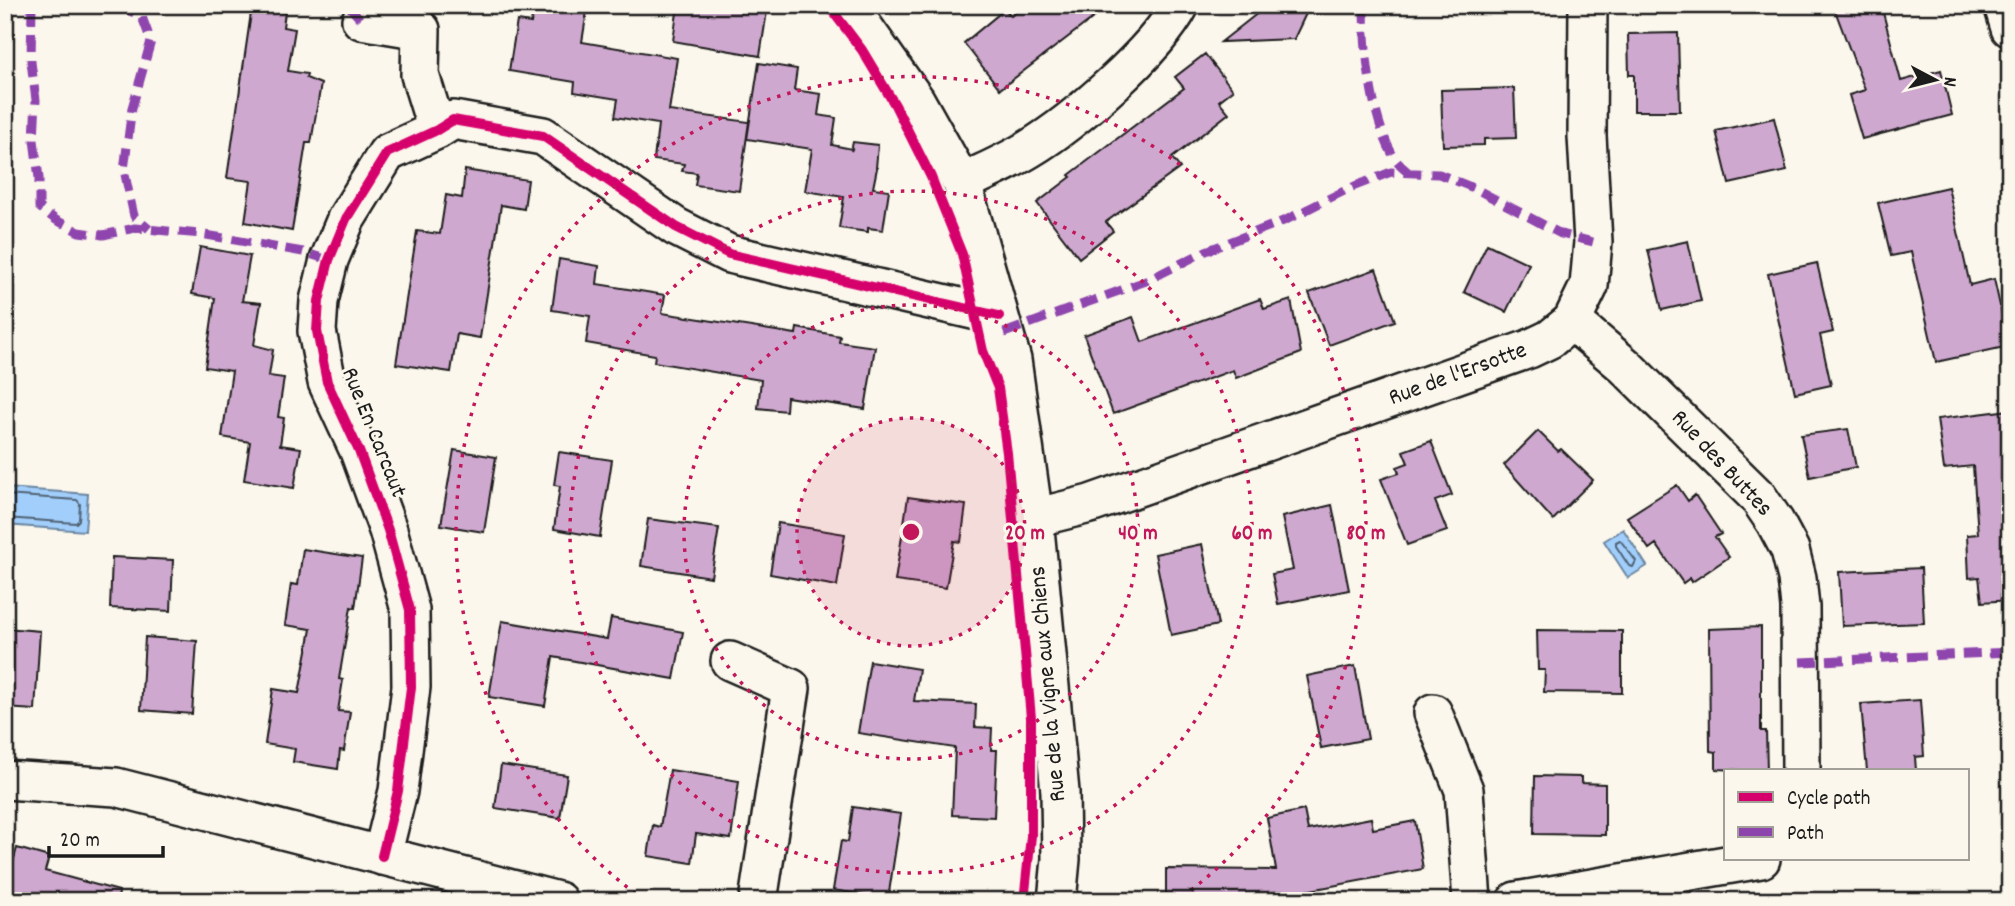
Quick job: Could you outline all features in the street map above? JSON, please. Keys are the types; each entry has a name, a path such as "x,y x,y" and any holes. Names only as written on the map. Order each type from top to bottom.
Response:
{"street":[{"name":"Rue de la Vigne aux Chiens","path":"848,5 916,101 962,183 1012,360 1034,518 1060,792 1061,859 1057,901"},
{"path":"962,183 1030,149 1068,121 1103,92 1163,32 1180,5"},
{"name":"Rue de l'Ersotte","path":"1034,518 1090,504 1448,379 1529,349 1550,339 1572,321 1589,286 1593,242 1587,136 1588,5"},
{"path":"2003,5 2010,28"},
{"path":"361,20 421,30 420,75 437,130"},
{"name":"Rue En Carcaut","path":"382,856 398,791 411,687 410,610 388,530 369,477 327,382 317,331 319,301 329,260 346,219 387,153 453,120 543,136 676,228 729,254 999,316"},
{"name":"Rue des Buttes","path":"1572,321 1625,366 1758,497 1790,550 1800,607 1801,769"},
{"path":"730,661 791,688 758,901"},
{"path":"1433,713 1464,790 1472,901"},
{"path":"5,780 116,787 558,901"},
{"path":"1516,901 1755,860"}],"water":[{"path":"6,488 88,494 85,531 5,525"},
{"path":"1623,529 1647,566 1628,578 1604,541"}],"building":[{"path":"534,5 588,5 582,42 677,58 669,111 749,122 739,191 695,185 697,173 682,171 684,164 654,160 658,124 615,117 618,99 574,92 575,82 509,71 517,21 531,23"},
{"path":"678,5 768,5 760,56 673,41"},
{"path":"1025,5 1110,5 1000,89 964,43 1005,9 1011,16"},
{"path":"1268,5 1310,5 1294,39 1221,42"},
{"path":"1833,5 1881,5 1901,81 1941,70 1952,115 1862,139 1849,95 1865,90"},
{"path":"252,6 285,12 283,27 295,29 288,71 307,74 306,78 321,84 311,143 306,143 292,231 245,222 251,181 227,178"},
{"path":"1678,33 1680,111 1634,111 1634,75 1629,75 1628,34"},
{"path":"1205,54 1233,90 1219,101 1229,113 1172,158 1180,168 1106,222 1113,231 1079,258 1037,203 1071,177 1069,175 1184,88 1175,77"},
{"path":"759,63 797,69 794,90 821,94 818,115 836,118 832,145 851,149 853,142 878,145 873,188 889,190 883,230 868,228 868,232 839,228 844,197 805,191 812,149 747,139"},
{"path":"1514,88 1516,138 1484,139 1484,145 1443,146 1441,90"},
{"path":"1774,118 1787,171 1729,184 1716,131"},
{"path":"465,170 528,180 524,209 501,205 480,338 457,334 451,372 396,364 417,231 440,234 446,195 462,198"},
{"path":"1948,187 1970,285 1994,279 2009,346 1936,362 1911,252 1891,256 1878,203"},
{"path":"1688,241 1701,301 1662,310 1648,250"},
{"path":"1487,244 1529,264 1506,312 1464,292"},
{"path":"200,247 250,256 242,301 261,303 254,345 273,350 269,376 284,378 278,417 284,418 280,445 301,448 294,488 244,480 250,442 222,437 232,371 205,367 215,298 192,294"},
{"path":"559,259 599,266 597,284 665,295 662,313 796,334 797,328 840,336 839,342 875,347 865,409 787,397 786,411 758,408 761,380 654,362 655,355 586,343 590,316 552,310"},
{"path":"1817,263 1833,332 1820,335 1831,385 1795,393 1768,274"},
{"path":"1376,269 1395,321 1329,345 1309,293"},
{"path":"1260,299 1264,309 1291,300 1301,353 1236,378 1233,370 1113,414 1084,335 1133,317 1142,342"},
{"path":"2010,410 2010,600 1982,602 1979,577 1969,578 1967,535 1978,534 1973,466 1944,469 1937,419"},
{"path":"1848,429 1856,467 1810,477 1801,435"},
{"path":"1538,431 1593,480 1553,520 1504,465"},
{"path":"1431,441 1452,495 1435,501 1447,531 1407,545 1381,479 1399,473 1397,467 1408,463 1403,451"},
{"path":"454,450 496,457 484,532 441,525"},
{"path":"559,452 612,460 600,537 554,529 560,486 554,485"},
{"path":"1677,485 1688,501 1695,495 1721,534 1715,537 1729,557 1692,582 1690,578 1683,583 1656,544 1649,549 1627,517"},
{"path":"908,497 966,505 961,542 954,541 946,588 895,581"},
{"path":"1332,505 1349,590 1278,604 1272,574 1293,570 1282,517"},
{"path":"648,519 719,528 711,577 641,566"},
{"path":"778,523 845,534 837,586 770,574"},
{"path":"1202,544 1218,625 1171,635 1155,554"},
{"path":"303,549 362,558 355,608 351,607 339,679 343,680 338,711 350,712 344,751 340,750 338,769 293,762 295,749 265,744 273,689 299,693 311,629 285,625 291,584 298,585"},
{"path":"112,557 173,560 171,611 110,608"},
{"path":"1921,568 1924,623 1842,626 1839,572"},
{"path":"611,618 683,632 674,679 553,657 545,706 489,697 502,621 607,639"},
{"path":"1761,627 1761,731 1766,731 1767,769 1716,769 1716,752 1710,751 1709,629"},
{"path":"5,628 40,631 35,710 5,708"},
{"path":"1537,630 1622,631 1622,693 1544,692 1545,670 1538,670"},
{"path":"145,637 197,641 192,714 141,710"},
{"path":"870,661 919,669 914,701 976,704 975,727 992,728 991,750 997,750 994,817 952,815 955,748 858,733"},
{"path":"1355,666 1368,739 1321,748 1307,676"},
{"path":"1920,700 1924,756 1915,757 1916,769 1867,769 1861,704"},
{"path":"501,765 567,775 560,818 495,808"},
{"path":"670,770 739,781 731,839 696,834 692,863 648,856 653,825 660,827"},
{"path":"1535,776 1581,777 1581,783 1605,784 1605,835 1534,834"},
{"path":"853,807 901,814 888,899 833,890 841,841 848,842"},
{"path":"1304,810 1308,830 1371,818 1373,829 1415,821 1423,869 1305,891 1307,901 1166,901 1166,869 1276,870 1267,818"},
{"path":"17,848 49,857 45,871 119,891 118,901 5,901 5,891"}],"marked path":[{"path":"32,5 31,62 36,100 34,140 39,178 39,207 79,232 103,235 135,228 201,234 303,252 329,260"},
{"path":"118,5 142,17 151,41 132,108 124,170 134,216 149,229"},
{"path":"348,5 361,20"},
{"path":"1364,5 1367,62 1374,104 1395,159 1409,173"},
{"path":"1004,333 1146,281 1206,251 1286,220 1350,188 1391,172 1439,174 1476,189 1561,234 1593,242"},
{"path":"1800,662 2010,652"}],"cycle path":[{"path":"828,5 862,50 895,105 931,177 962,254 983,351 998,388 1007,453 1031,718 1031,836 1024,901"},
{"path":"382,856 398,791 411,687 410,610 388,530 359,451 327,382 317,331 319,301 329,260 346,219 387,153 453,120 543,136 676,227 729,254 999,316"}]}
